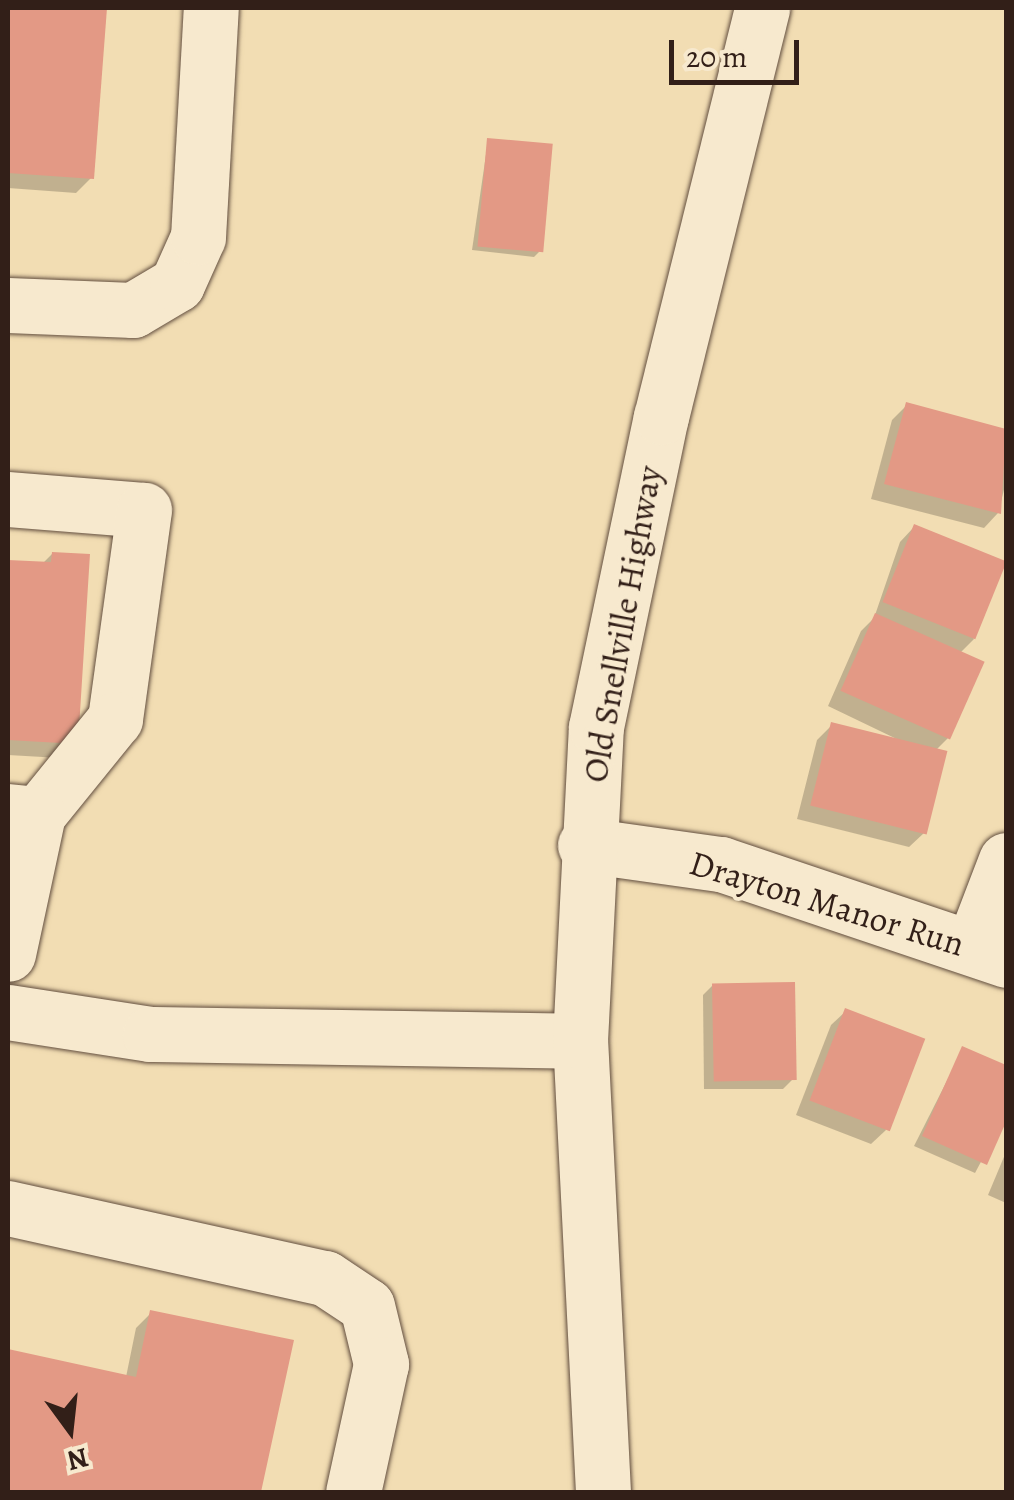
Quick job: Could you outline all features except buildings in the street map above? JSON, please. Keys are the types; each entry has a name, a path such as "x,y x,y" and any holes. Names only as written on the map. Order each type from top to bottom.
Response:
{"street":[{"path":"8,305 134,310 178,284 198,237 211,8"},
{"name":"Old Snellville Highway","path":"603,1492 580,1042 585,846 596,727 661,418 762,8"},
{"path":"8,499 144,510 115,720 23,813 8,954"},
{"name":"Drayton Manor Run","path":"585,846 722,864 990,953"},
{"path":"990,953 1006,860"},
{"path":"8,1012 150,1034 580,1042"},
{"path":"8,1208 325,1278 367,1306 381,1364 354,1492"}]}
